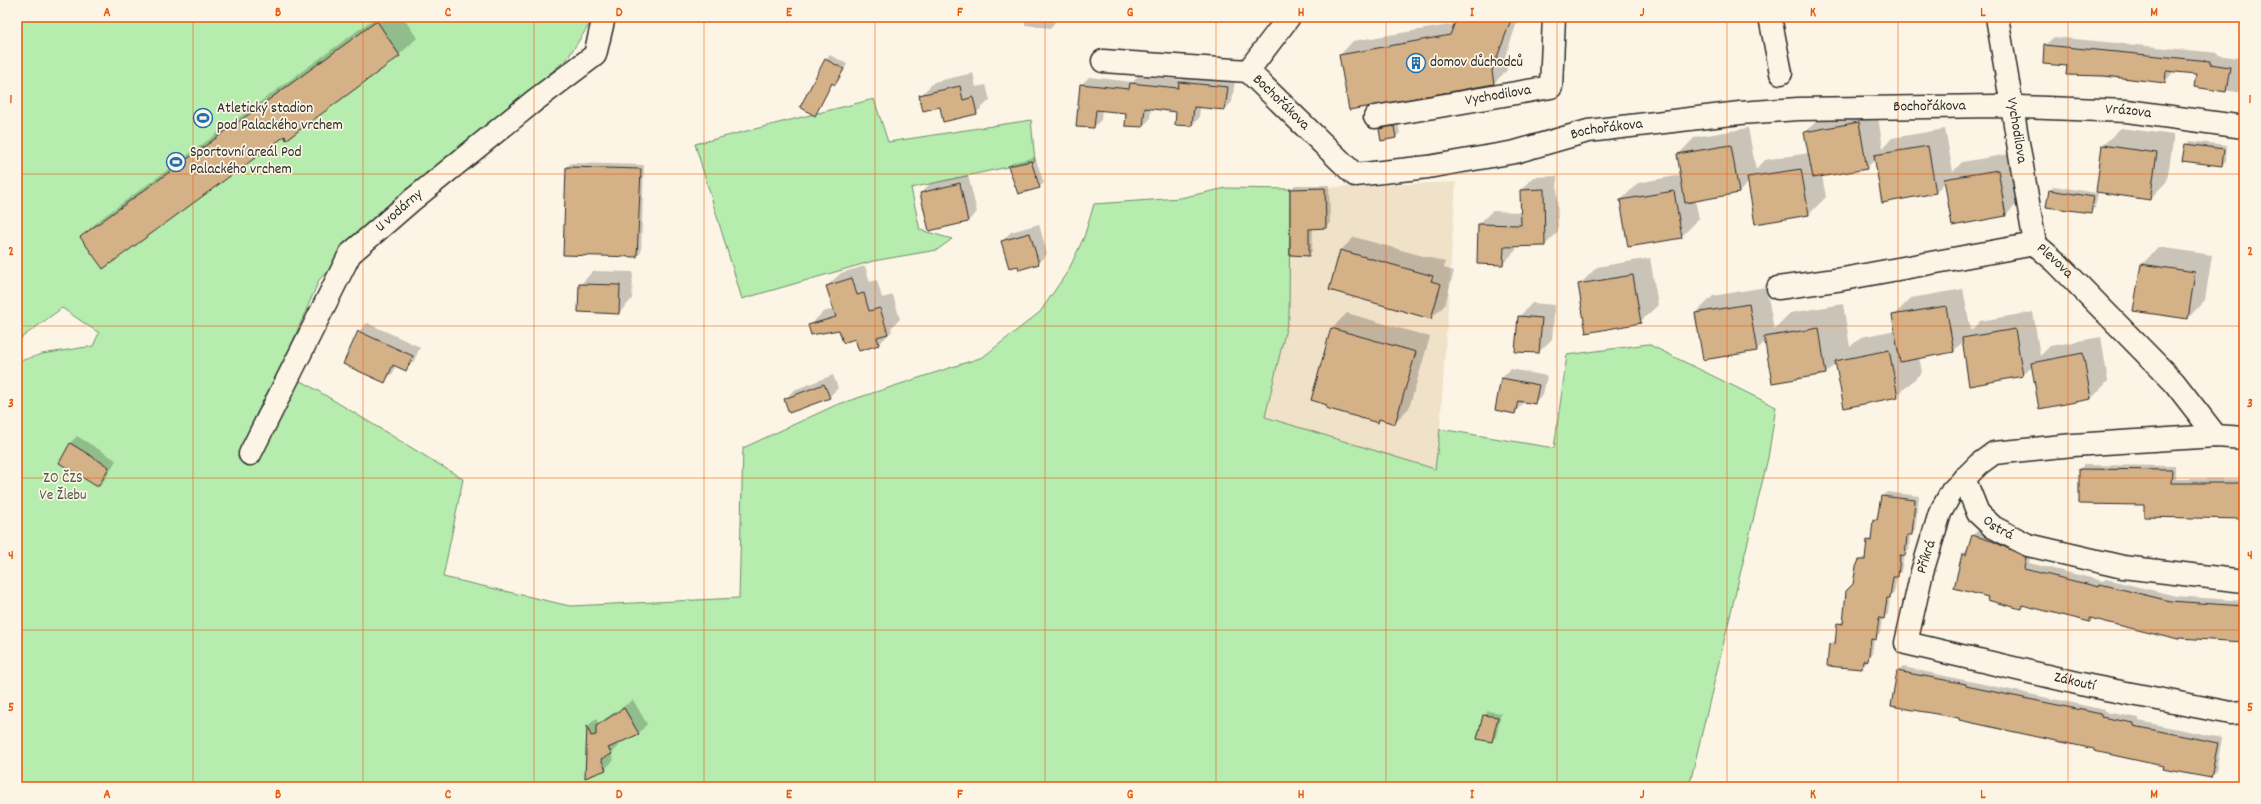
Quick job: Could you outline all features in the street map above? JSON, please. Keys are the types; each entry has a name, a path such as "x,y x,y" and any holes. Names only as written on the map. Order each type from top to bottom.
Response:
{"street":[{"name":"U vodárny","path":"250,454 350,254 417,196 534,101 595,55 604,17"},
{"name":"Bochořákova","path":"1248,71 1289,17"},
{"name":"Vychodilova","path":"1375,117 1551,87 1554,17"},
{"path":"1770,17 1781,73"},
{"name":"Vychodilova","path":"1997,17 2035,244"},
{"name":"Bochořákova","path":"1103,61 1248,71 1355,175 1428,168 1515,152 1588,131 1740,113 1798,109 2011,106"},
{"name":"Vrázova","path":"2011,106 2127,111 2244,127"},
{"name":"Plevova","path":"1778,288 1866,275 2035,244 2056,262 2174,382 2216,436"},
{"path":"1964,478 1994,453 2073,445 2216,436 2244,438"},
{"name":"Ostrá","path":"1964,478 1978,513 1993,527 2028,545 2123,567 2244,581"},
{"name":"Příkrá","path":"1906,643 1922,572 1940,513 1952,490 1964,478"},
{"name":"Zákoutí","path":"1906,643 2090,686 2231,713 2244,712"}],"shaded area":[{"path":"1456,182 1436,470 1265,417 1289,316 1290,189"}],"green space":[{"name":"ZO ČZS Ve Žlebu","path":"17,17 591,17 589,25 567,59 369,226 319,280 279,374 305,383 463,479 443,577 570,606 739,598 743,448 836,405 983,357 1040,312 1068,271 1084,237 1094,204 1180,198 1226,188 1290,189 1289,316 1265,417 1435,469 1440,429 1554,448 1567,355 1648,344 1776,407 1768,458 1689,787 17,787 17,362 42,354 93,346 99,333 62,308 17,341"},
{"path":"874,99 888,142 1031,120 1035,161 911,188 920,230 952,239 937,250 873,261 742,299 695,144"}],"building":[{"name":"domov důchodců","path":"1457,17 1512,17 1492,71 1494,84 1349,110 1339,55 1450,35"},
{"path":"377,21 400,56 286,140 285,136 103,269 80,237"},
{"path":"2044,45 2210,61 2210,64 2230,67 2226,92 2194,87 2196,74 2166,71 2165,83 2105,76 2066,75 2067,66 2043,64"},
{"path":"825,59 844,69 835,85 832,83 815,116 800,107"},
{"path":"1179,82 1228,87 1225,110 1194,107 1192,126 1175,125 1176,112 1145,108 1143,127 1125,126 1126,113 1096,110 1094,128 1076,127 1080,84 1129,89 1130,83 1178,88"},
{"path":"960,86 963,100 973,97 977,114 943,122 940,107 923,111 919,95"},
{"path":"1859,122 1867,169 1813,178 1804,132"},
{"path":"1394,126 1396,138 1381,141 1379,129"},
{"path":"2185,144 2224,149 2222,166 2182,161"},
{"path":"1731,145 1739,193 1685,203 1677,154"},
{"path":"2102,145 2157,153 2150,200 2096,192"},
{"path":"1928,146 1936,193 1882,203 1874,155"},
{"path":"1031,161 1040,188 1018,194 1008,166"},
{"path":"566,167 641,169 637,257 563,255"},
{"path":"1801,169 1809,215 1755,224 1747,177"},
{"path":"1998,170 2006,216 1952,226 1944,179"},
{"path":"960,183 968,222 929,231 920,193"},
{"path":"1325,188 1326,228 1309,229 1309,256 1290,255 1290,189"},
{"path":"1544,189 1545,246 1504,247 1503,265 1477,264 1478,224 1521,225 1520,190"},
{"path":"2049,190 2094,197 2091,213 2046,207"},
{"path":"1674,191 1682,238 1628,247 1620,200"},
{"path":"1030,233 1039,264 1019,270 1018,266 1009,268 1001,241"},
{"path":"1340,250 1433,276 1431,281 1441,284 1431,319 1329,290"},
{"path":"2141,264 2195,272 2188,319 2133,311"},
{"path":"1633,275 1641,323 1586,333 1578,284"},
{"path":"852,278 857,295 864,293 869,311 880,308 888,334 877,337 879,345 859,351 855,339 843,343 839,330 811,335 808,325 836,317 826,286"},
{"path":"579,284 620,285 619,314 578,312"},
{"path":"1749,304 1757,351 1703,360 1695,313"},
{"path":"1946,306 1954,352 1900,362 1892,315"},
{"path":"1518,316 1542,318 1539,353 1515,352"},
{"path":"1331,328 1416,352 1395,424 1379,419 1378,423 1326,408 1327,405 1311,400"},
{"path":"1819,328 1826,374 1772,383 1764,337"},
{"path":"2015,329 2023,376 1969,386 1962,338"},
{"path":"358,331 413,356 406,371 393,365 385,383 343,364"},
{"path":"1889,350 1898,397 1844,408 1835,361"},
{"path":"2083,353 2091,399 2039,409 2031,363"},
{"path":"1501,378 1539,385 1535,404 1518,401 1515,414 1495,410"},
{"path":"824,384 830,398 789,413 784,399"},
{"path":"70,443 109,467 99,486 96,486 59,463"},
{"path":"2079,469 2172,470 2171,483 2244,483 2244,519 2144,517 2144,505 2079,504"},
{"path":"1881,496 1915,500 1912,535 1907,535 1905,556 1900,555 1898,577 1893,577 1890,598 1887,598 1884,619 1879,618 1876,640 1871,639 1868,661 1863,660 1862,669 1827,666 1829,644 1835,645 1837,623 1843,624 1846,591 1853,584 1856,567 1859,560 1865,560 1867,540 1871,541 1873,519 1877,520"},
{"path":"1972,535 1992,541 2026,557 2024,569 2099,587 2100,584 2170,601 2244,606 2244,642 2179,638 2178,640 2090,618 2090,622 2022,605 2021,609 1987,600 1988,597 1954,588 1962,554 1966,555"},
{"path":"1897,671 1966,684 1966,686 2101,714 2101,717 2134,723 2134,726 2218,743 2211,778 2162,769 2163,766 2094,751 2094,749 1959,720 1959,718 1891,706"},
{"path":"624,708 639,734 608,748 612,754 601,759 606,770 585,778 587,726 591,736 596,735 596,726"},
{"path":"1483,715 1498,717 1492,742 1477,739"}],"place":[{"name":"domov důchodců","path":"1416,63"},
{"name":"Atletický stadion pod Palackého vrchem","path":"203,118"},
{"name":"Sportovní areál Pod Palackého vrchem","path":"176,162"}]}
